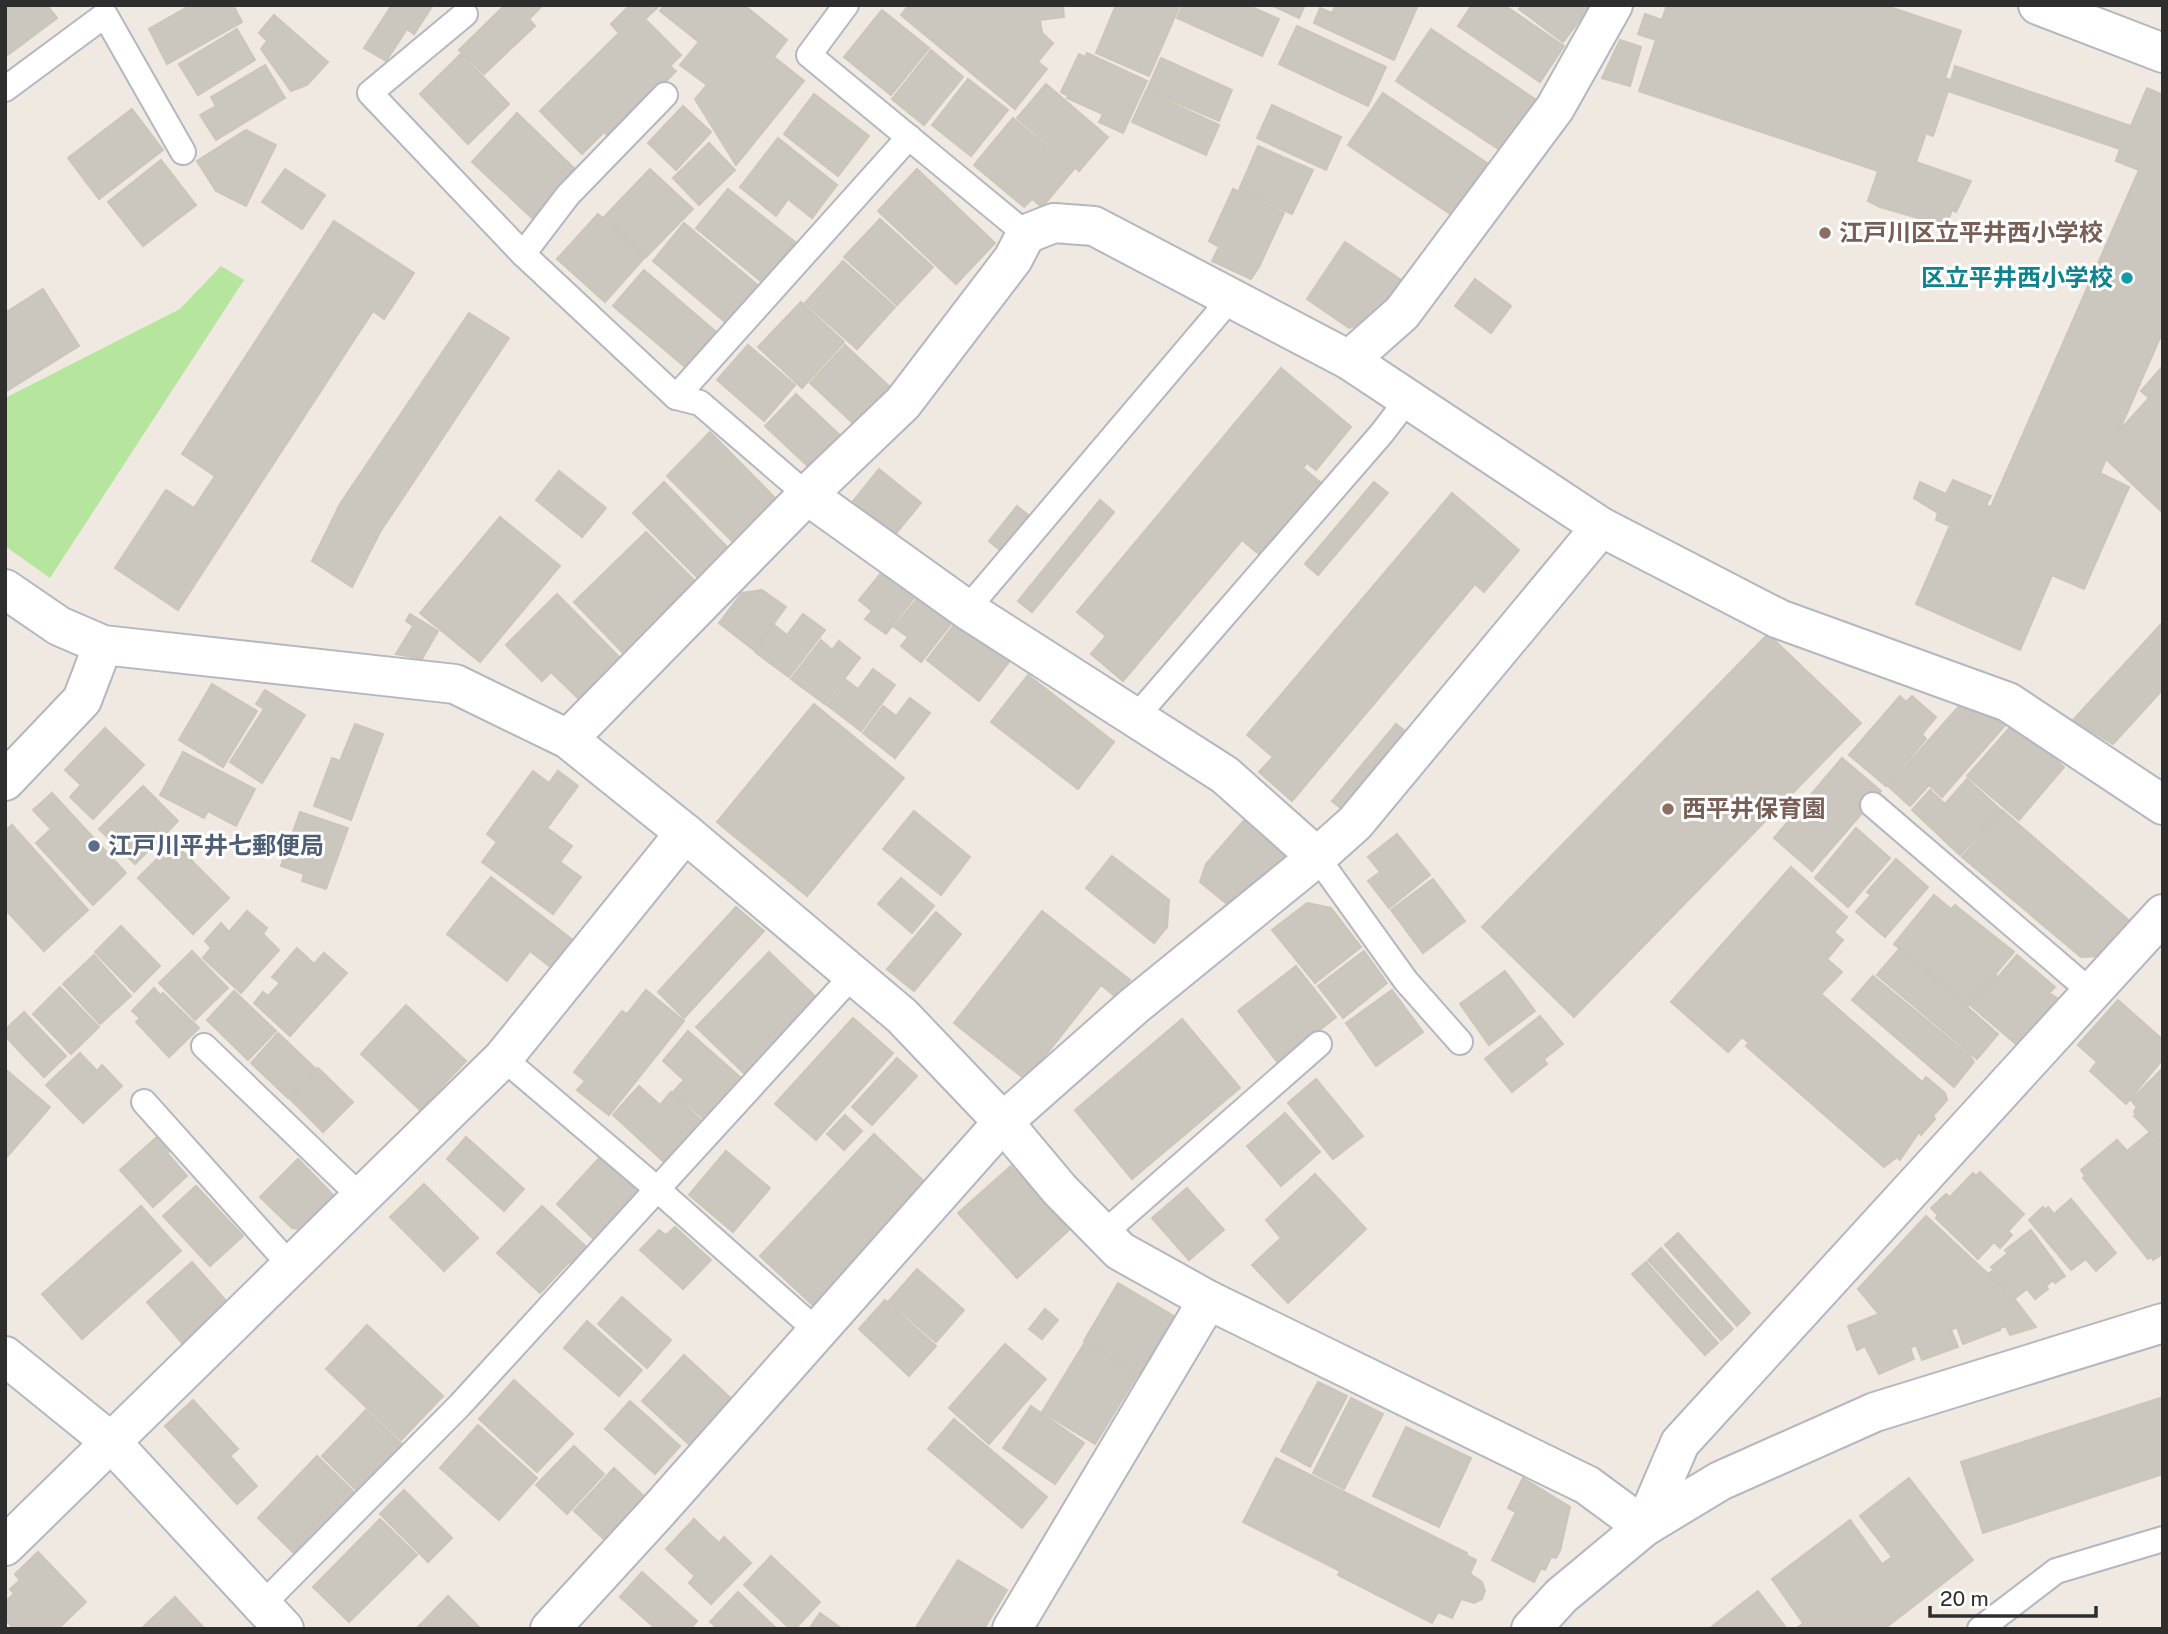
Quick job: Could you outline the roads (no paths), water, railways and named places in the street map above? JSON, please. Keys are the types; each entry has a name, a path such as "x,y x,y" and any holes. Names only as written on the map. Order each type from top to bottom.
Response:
{"street":[{"path":"1349,360 1410,303 1555,108 1613,5"},
{"path":"2038,5 2163,53"},
{"path":"568,739 807,495 903,403 1013,259 1026,234 1055,223 1094,226 1349,360 1601,527 1779,619 2008,702 2163,804"},
{"path":"807,495 969,611 1225,775 1317,858"},
{"path":"550,1629 1003,1122 1134,1006 1317,858 1355,822 1601,527"},
{"path":"5,589 60,626 103,645 455,684 568,739 685,833 902,1016 1003,1122 1060,1190 1120,1251 1208,1300 1587,1485 1644,1527"},
{"path":"5,781 82,700 103,645"},
{"path":"5,1546 503,1058 685,833"},
{"path":"1644,1527 1680,1443 2163,914"},
{"path":"1012,1629 1208,1300"},
{"path":"1531,1629 1561,1595 1644,1527 1720,1481 1875,1412 2163,1323"},
{"path":"5,1356 111,1442 273,1617"}],"lane":[{"path":"846,5 809,55 1026,234"},
{"path":"464,14 370,93 523,254 676,397 699,403 807,495"},
{"path":"5,89 106,15 183,152"},
{"path":"523,254 568,195 665,95"},
{"path":"676,397 909,137"},
{"path":"969,611 979,595 1231,298"},
{"path":"1135,718 1382,433 1408,399"},
{"path":"1873,805 2091,992"},
{"path":"1317,858 1406,981 1460,1042"},
{"path":"273,1617 460,1405 853,975"},
{"path":"1103,1234 1319,1044"},
{"path":"204,1046 361,1197"},
{"path":"503,1058 657,1189 817,1331"},
{"path":"144,1102 291,1266"},
{"path":"1980,1629 2056,1571 2163,1539"}],"place":[{"name":"江戸川区立平井西小学校","path":"1825,233"},
{"name":"区立平井西小学校","path":"2127,278"},
{"name":"西平井保育園","path":"1668,809"},
{"name":"江戸川平井七郵便局","path":"94,846"}]}
